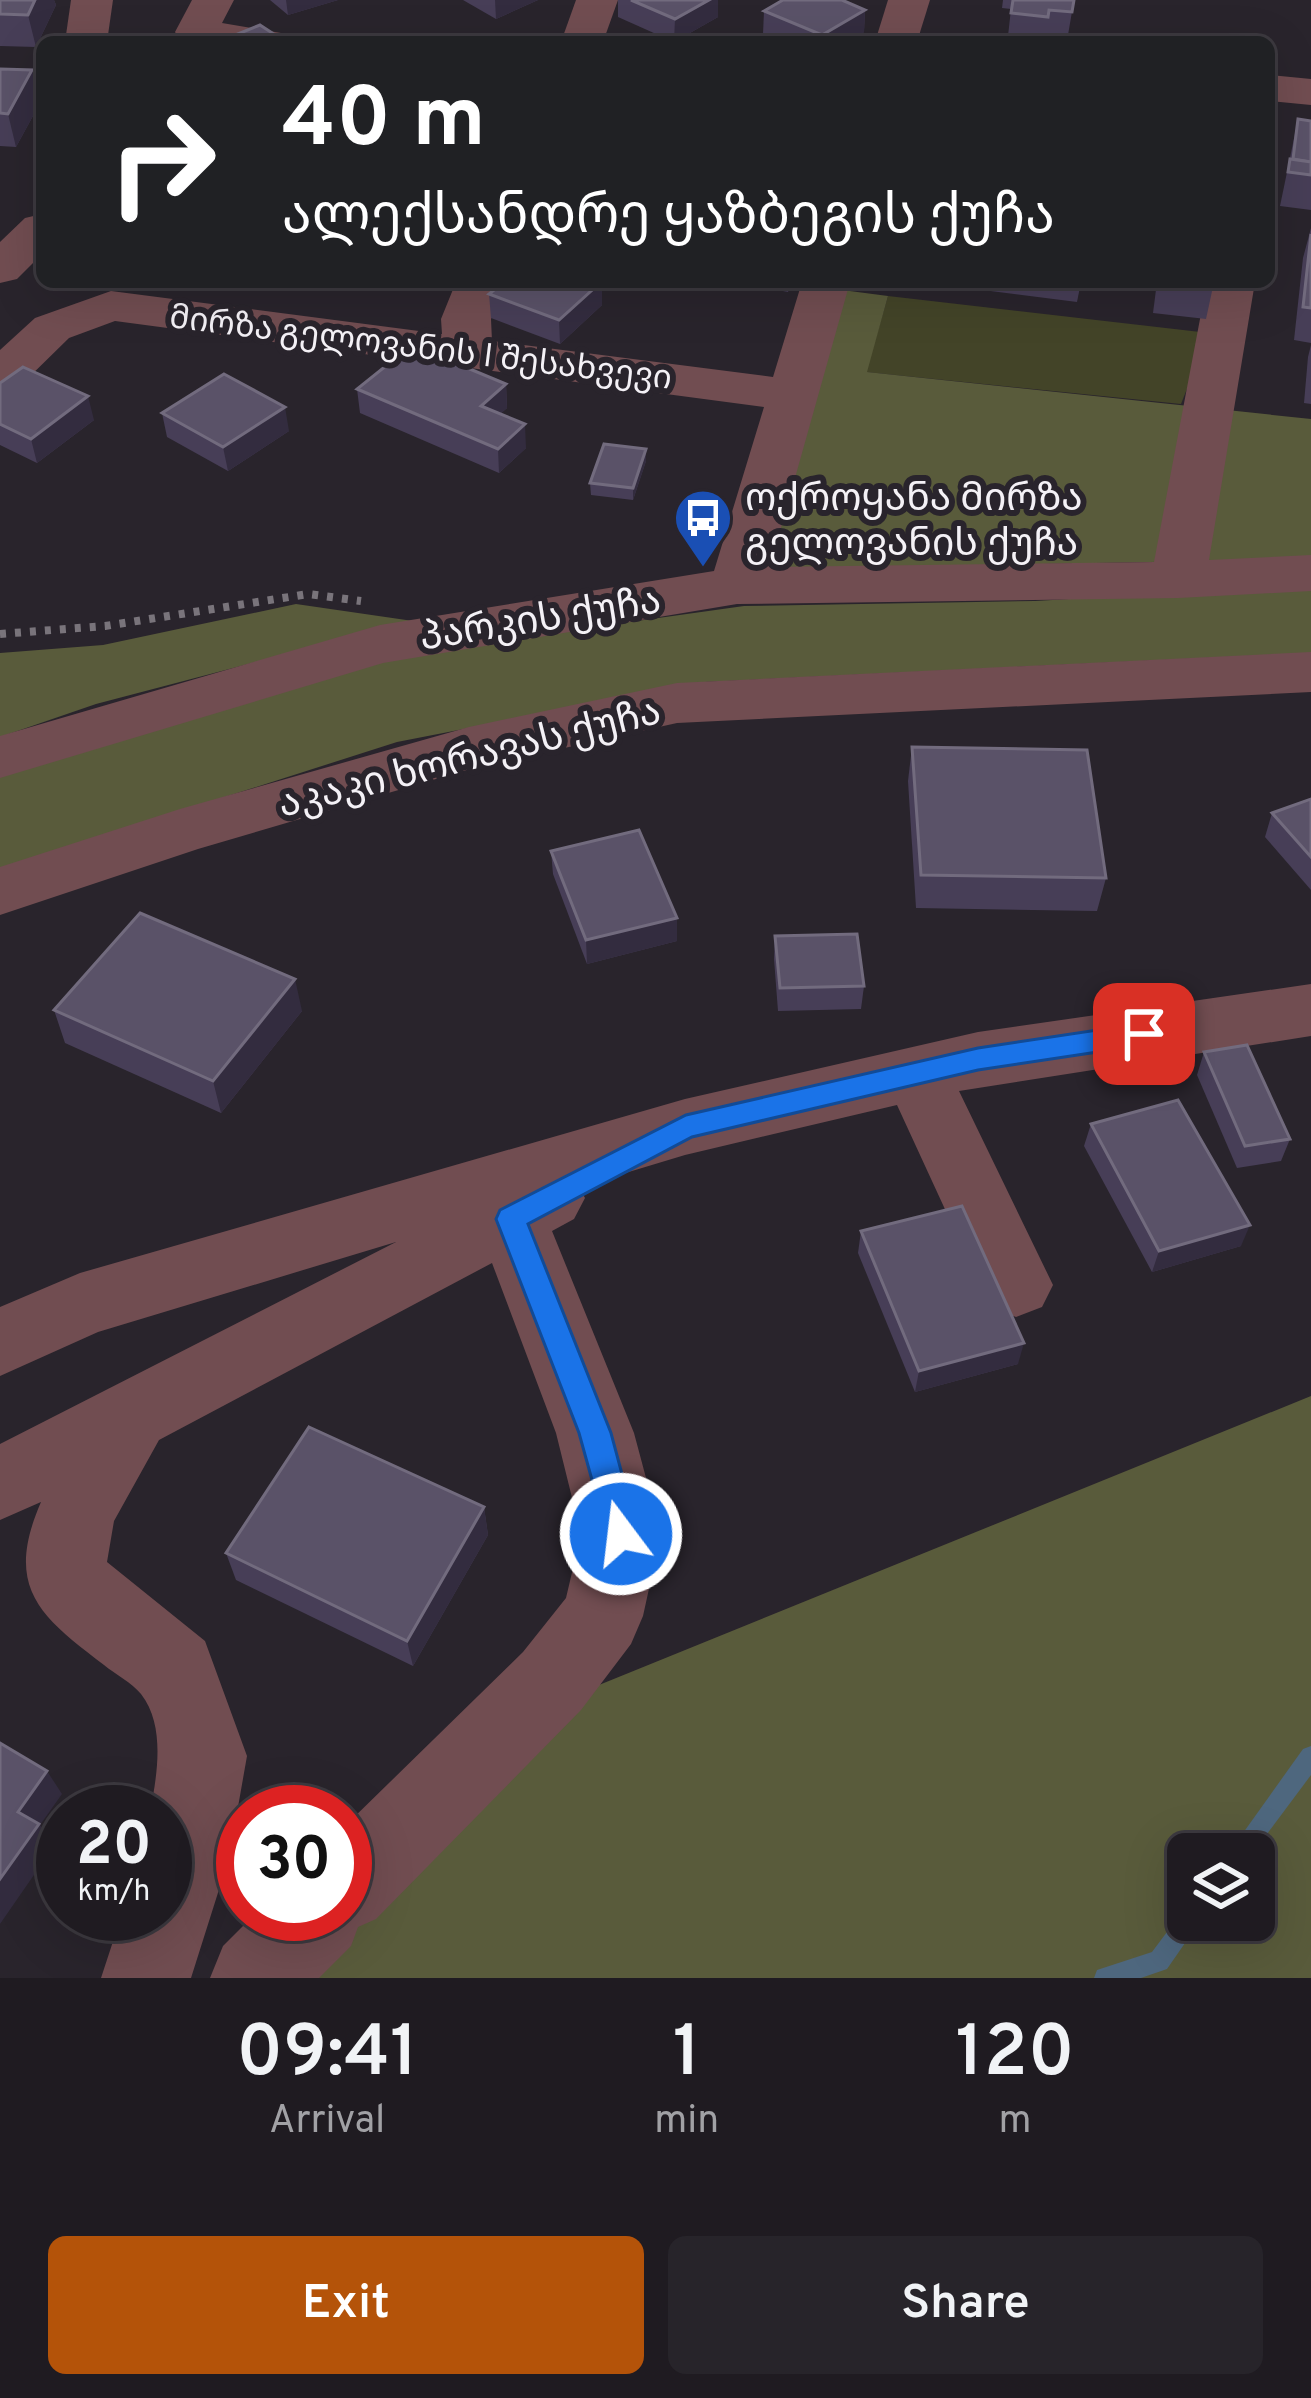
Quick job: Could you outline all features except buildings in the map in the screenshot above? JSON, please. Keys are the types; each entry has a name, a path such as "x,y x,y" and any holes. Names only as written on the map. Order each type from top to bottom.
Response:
{"street":[{"path":"87,36 92,0"},
{"path":"584,36 598,0"},
{"path":"898,36 909,0"},
{"path":"205,16 252,36"},
{"path":"1275,89 1311,92"},
{"path":"0,209 36,210"},
{"path":"0,269 36,234"},
{"path":"467,352 466,319 479,288"},
{"path":"737,586 824,288"},
{"path":"1178,580 1230,288"},
{"name":"მირზა გელოვანის I შესახვევი","path":"0,376 52,328 111,306 793,395"},
{"name":"პარკის ქუჩა","path":"0,757 380,644 737,586 1178,580 1311,573"},
{"name":"აკაკი ხორავას ქუჩა","path":"0,891 180,832 469,748 677,703 1311,672"},
{"path":"0,1342 80,1305 686,1127 978,1059 1311,1010"},
{"path":"916,1073 1016,1285"},
{"path":"0,1484 686,1127"},
{"path":"372,1861 552,1681 602,1616 621,1534 595,1433 511,1219"},
{"path":"131,1418 76,1513 64,1576 107,1618 176,1670 204,1756 185,1858 146,1978"},
{"path":"255,1978 292,1941"}],"path":[{"path":"0,634 105,626 308,594 369,602"}],"green space":[{"path":"842,290 888,296 867,372 1311,419 1311,559 766,569"},
{"path":"888,296 1209,333 1181,404 866,372"},
{"path":"1311,585 1311,653 705,682 397,742 0,869 0,771 372,658 744,606 1035,601"},
{"path":"296,604 413,621 96,704 0,737 0,653 103,645"},
{"path":"1311,1396 1311,1978 282,1978 319,1941 372,1941 372,1889 562,1700"}],"waterway":[{"path":"1255,1833 1311,1757"},
{"path":"1105,1978 1159,1961 1174,1941"}],"place":[{"name":"ოქროყანა მირზა გელოვანის ქუჩა","path":"703,569"}],"route":[{"path":"621,1534 595,1433 511,1219 686,1127 978,1059 1144,1034"}]}
